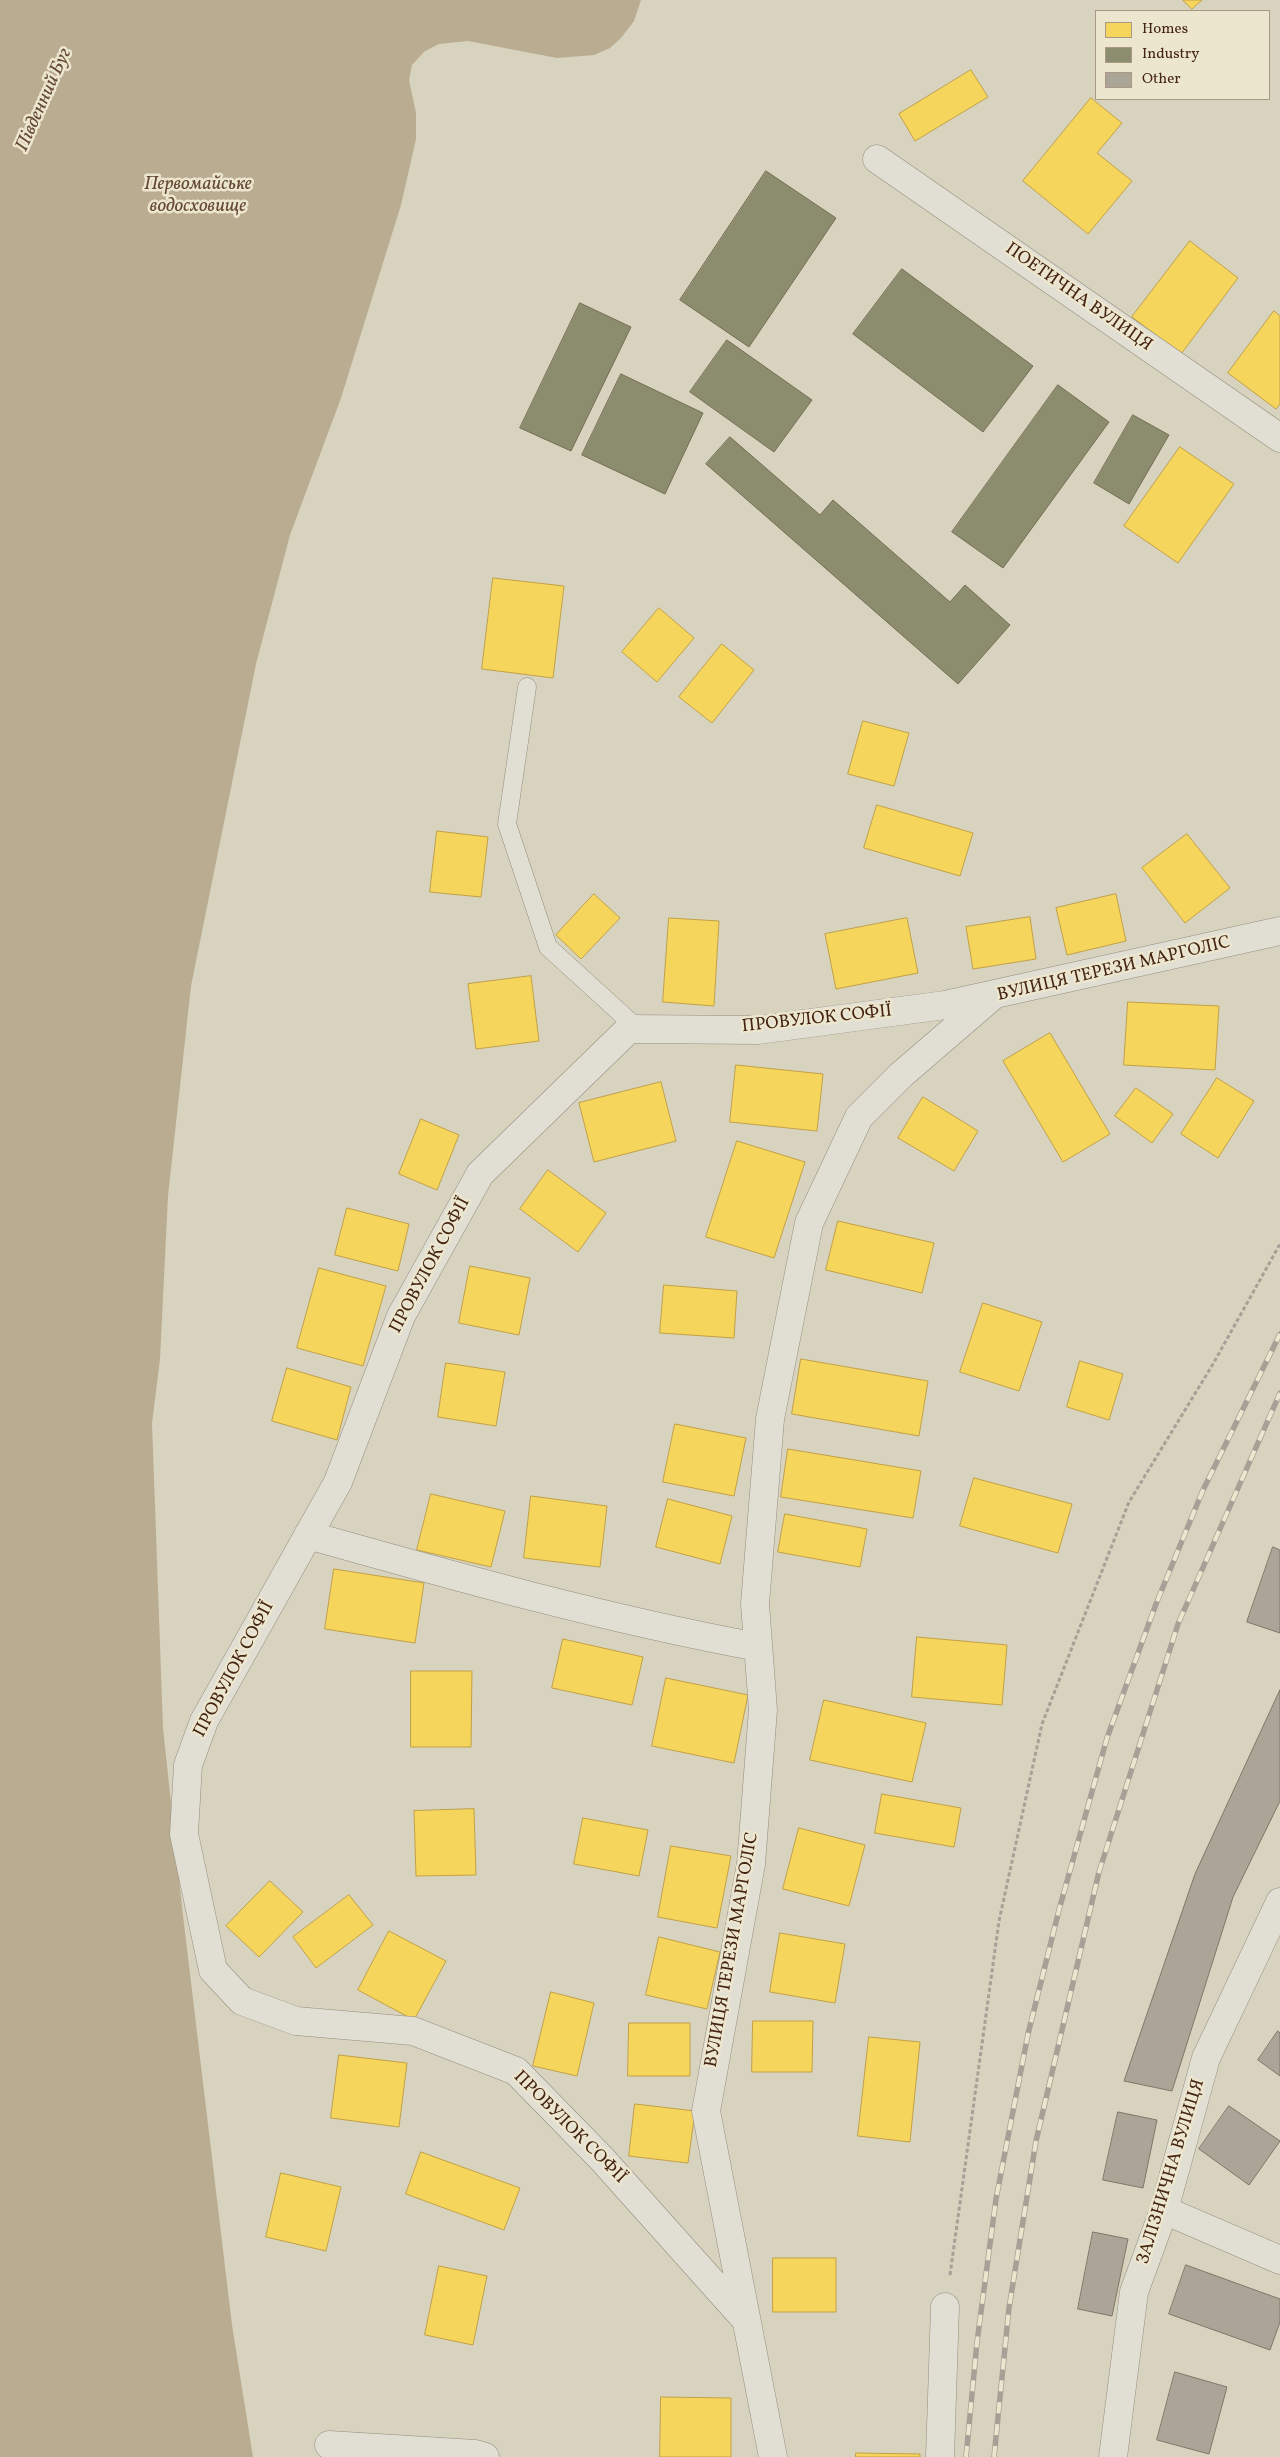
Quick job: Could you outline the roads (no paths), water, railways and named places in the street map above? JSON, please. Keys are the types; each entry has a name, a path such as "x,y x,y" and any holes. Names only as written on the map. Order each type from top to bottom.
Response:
{"street":[{"name":"ПОЕТИЧНА ВУЛИЦЯ","path":"876,159 1280,438"},
{"name":"ВУЛИЦЯ ТЕРЕЗИ МАРГОЛІС","path":"773,2457 706,2111 751,1864 763,1710 754,1604 770,1419 809,1223 859,1117 901,1075 995,994 1280,931"},
{"name":"ПРОВУЛОК СОФІЇ","path":"746,2320 602,2159 516,2071 413,2031 296,2021 242,2001 213,1970 184,1834 188,1765 204,1721 338,1482 401,1316 480,1174 629,1029 758,1030 945,1005 995,994"},
{"path":"308,1535 454,1576 700,1636 758,1647"},
{"name":"ЗАЛІЗНИЧНА ВУЛИЦЯ","path":"1113,2457 1134,2292 1164,2210 1206,2058 1280,1902"},
{"path":"1164,2210 1280,2260"},
{"path":"940,2457 945,2308"},
{"path":"330,2445 475,2454 485,2457"}],"lane":[{"path":"527,687 507,824 548,947 638,1029"}],"water":[{"name":"Первомайське водосховище","path":"0,0 641,0 634,21 621,38 610,48 594,55 557,58 468,41 439,44 425,51 412,65 409,80 416,113 416,139 401,205 341,398 290,535 256,664 191,986 168,1196 160,1359 152,1423 163,1728 182,1907 232,2325 253,2457 0,2457"}],"railway":[{"path":"966,2457 977,2342 996,2199 1028,2034 1059,1910 1107,1738 1156,1604 1203,1490 1280,1334"},
{"path":"994,2457 1009,2308 1036,2141 1099,1872 1178,1624 1280,1393"}],"water label":[{"name":"Південний Буг","path":"45,100"}]}
